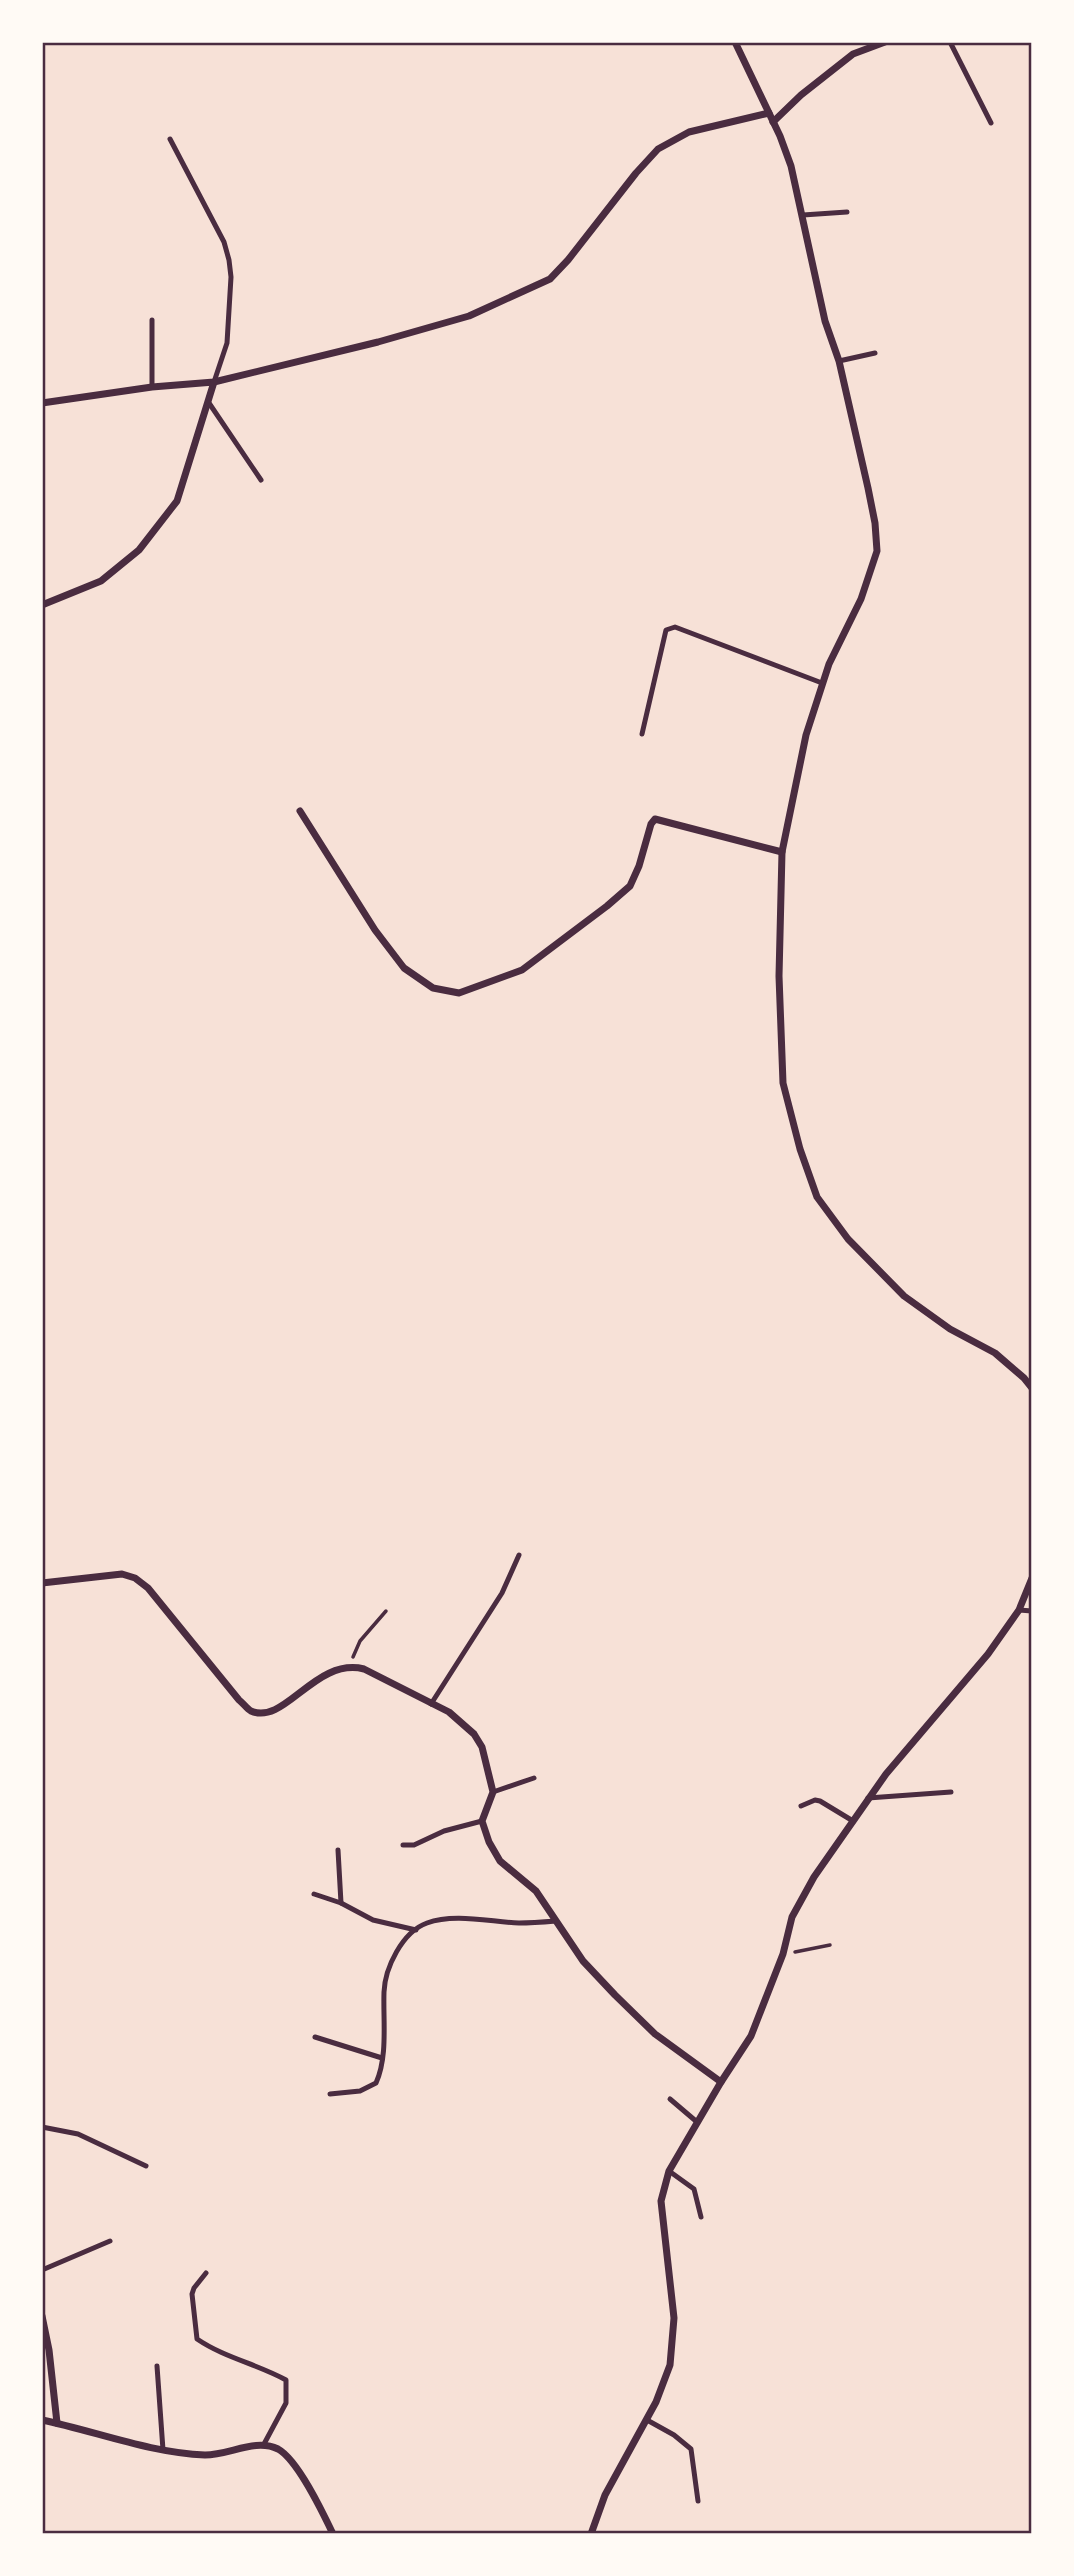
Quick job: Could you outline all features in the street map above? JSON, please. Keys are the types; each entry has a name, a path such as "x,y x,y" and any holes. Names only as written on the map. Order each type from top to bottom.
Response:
{"street":[{"path":"735,42 791,166 825,321 839,361 868,488 877,551 860,599 822,683 806,735 782,852 779,976 783,1083 800,1149 817,1197 848,1239 904,1296 950,1329 995,1353 1032,1388"},
{"path":"773,122 801,95 853,54 885,42"},
{"path":"42,403 152,387 214,382 378,342 469,316 538,286 560,270 641,166 658,149 689,132 769,113"},
{"path":"42,605 101,581 139,550 177,501 214,382"},
{"path":"300,811 375,930 404,968 433,988 459,992 522,970 630,886 655,819 782,852"},
{"path":"42,1583 122,1574 135,1578 148,1588 239,1700 251,1710 262,1713 275,1711 324,1675 350,1666 364,1669 449,1712 474,1734 482,1747 493,1792 482,1821 489,1842 500,1861 536,1891 583,1961 614,1995 655,2034 720,2082"},
{"path":"591,2534 605,2495 647,2420 670,2365 674,2318 661,2201 669,2171 720,2082 751,2036 783,1954 792,1917 814,1877 886,1774 988,1654 1019,1610 1032,1578"},
{"path":"42,2316 49,2350 57,2423"},
{"path":"42,2420 163,2450 206,2455 231,2453 264,2444 281,2451 301,2475 333,2534"}],"lane":[{"path":"950,42 991,123"},
{"path":"170,139 224,242 229,260 227,343 214,382"},
{"path":"803,215 848,212"},
{"path":"152,320 152,387"},
{"path":"839,361 875,353"},
{"path":"209,403 261,480"},
{"path":"642,734 666,630 669,627 822,683"},
{"path":"431,1704 502,1593 519,1555"},
{"path":"1019,1610 1032,1611"},
{"path":"493,1792 534,1778"},
{"path":"868,1798 951,1792"},
{"path":"801,1806 815,1800 820,1801 853,1821"},
{"path":"402,1846 414,1845 444,1831 482,1821"},
{"path":"338,1850 341,1903"},
{"path":"314,1894 341,1903 373,1920 416,1930"},
{"path":"330,2094 360,2091 376,2083 383,2058 385,1979 395,1953 416,1930 426,1923 450,1919 556,1922"},
{"path":"315,2037 383,2058"},
{"path":"670,2099 697,2122"},
{"path":"42,2127 78,2134 146,2166"},
{"path":"669,2171 695,2189 701,2217"},
{"path":"42,2270 110,2241"},
{"path":"206,2273 192,2294 197,2339 218,2353 286,2380 286,2403 264,2444"},
{"path":"157,2366 163,2450"},
{"path":"647,2420 674,2435 691,2449 698,2501"}],"path":[{"path":"350,1666 355,1648 386,1611"},
{"path":"783,1954 830,1945"}]}
